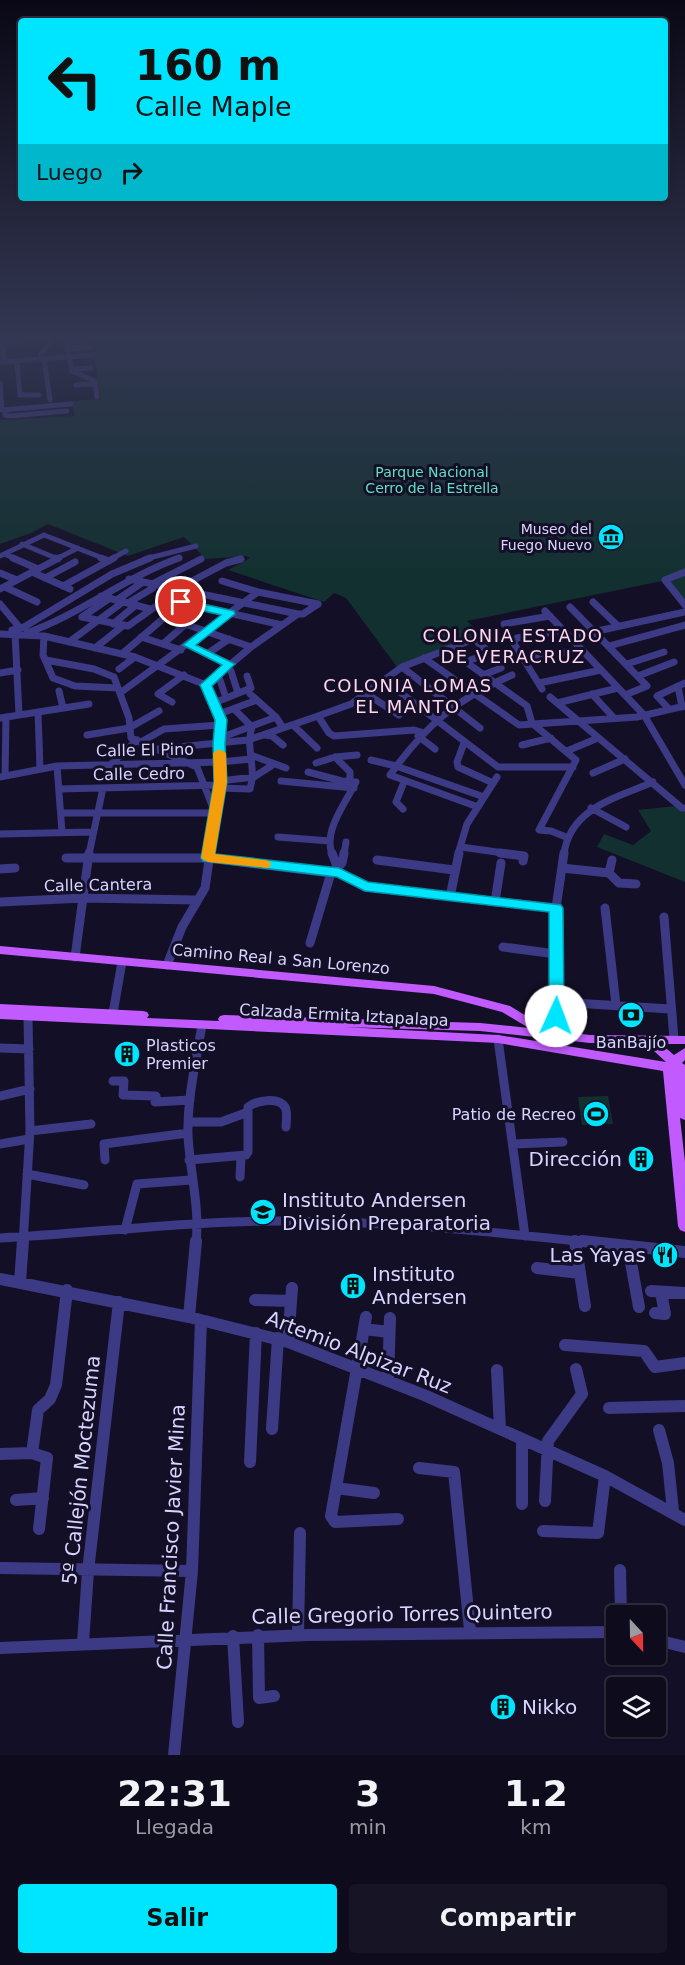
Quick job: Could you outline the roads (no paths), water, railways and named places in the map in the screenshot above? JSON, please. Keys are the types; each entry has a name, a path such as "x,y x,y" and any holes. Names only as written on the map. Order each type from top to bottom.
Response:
{"main road":[{"name":"Camino Real a San Lorenzo","path":"0,950 397,985 444,992 506,1009 550,1034"},
{"name":"Calzada Ermita Iztapalapa","path":"0,1008 480,1027 590,1039 679,1040"},
{"name":"Calzada Ermita Iztapalapa","path":"0,1015 498,1039 677,1067"},
{"path":"632,1038 654,1045 677,1067"},
{"path":"685,1053 677,1067 685,1226"}],"street":[{"path":"24,544 44,535 109,561"},
{"path":"1,554 19,543 92,570"},
{"path":"20,632 112,574 146,559 196,546"},
{"path":"2,588 78,548"},
{"path":"63,586 126,551"},
{"path":"1,554 70,589"},
{"path":"20,632 69,615 159,563 179,558"},
{"path":"143,607 128,626 82,617 152,586 165,573 201,559"},
{"path":"177,589 226,564 241,559"},
{"path":"45,578 75,562"},
{"path":"685,572 665,580 685,605"},
{"path":"0,573 17,580"},
{"path":"129,579 152,586 298,614 303,614 318,604 258,592 222,580"},
{"path":"69,642 144,582"},
{"path":"2,588 38,602"},
{"path":"44,636 42,645 45,660 53,678 62,683 119,691 208,631 258,592"},
{"path":"101,596 143,607"},
{"path":"113,624 166,596"},
{"path":"181,602 282,625"},
{"path":"593,602 618,626"},
{"path":"0,604 20,632 18,670 20,715"},
{"path":"570,608 609,645 647,688 625,695"},
{"path":"570,637 685,612"},
{"path":"504,624 547,613 644,715 684,782"},
{"path":"206,685 251,647 298,614"},
{"path":"122,654 165,617 251,647"},
{"path":"164,643 187,623"},
{"path":"95,648 124,625"},
{"path":"609,645 685,625"},
{"path":"564,630 517,638 513,642 541,686 601,670"},
{"path":"1,633 20,632 44,636 135,657 206,685 219,714 220,785 205,888 182,927 167,966"},
{"path":"158,749 248,740 264,735 351,704 402,667 492,632"},
{"path":"141,637 207,654 230,667 238,693"},
{"path":"207,654 229,639"},
{"path":"474,639 490,653 501,668 483,675"},
{"path":"448,649 527,706 532,723 576,760 539,830 551,831 566,837"},
{"path":"525,660 581,649"},
{"path":"627,664 664,652"},
{"path":"465,662 490,653"},
{"path":"119,669 135,657"},
{"path":"424,658 516,724 644,715 684,706 682,685 657,696 669,709"},
{"path":"45,660 94,669 114,677 129,718 131,738 197,767 215,813"},
{"path":"638,676 674,662"},
{"path":"402,667 480,728"},
{"path":"0,673 18,670"},
{"path":"172,702 159,700 158,694 183,675"},
{"path":"478,807 390,775 420,734 436,719 471,692 512,675"},
{"path":"214,703 251,688 247,676"},
{"path":"220,680 226,698"},
{"path":"384,680 498,767 573,767"},
{"path":"557,703 578,700 618,688"},
{"path":"59,691 63,708"},
{"path":"250,694 276,717 283,728"},
{"path":"366,694 399,715"},
{"path":"592,694 614,718"},
{"path":"550,697 576,721 682,808 685,808"},
{"path":"219,714 257,700"},
{"path":"2,776 3,717 89,704"},
{"path":"234,709 252,727"},
{"path":"87,735 129,728 159,711"},
{"path":"38,712 40,768"},
{"path":"318,716 329,733 334,736 414,730 435,749"},
{"path":"220,741 276,717"},
{"path":"292,724 317,748"},
{"path":"110,765 139,741 164,729 220,725"},
{"path":"220,785 250,789 254,777 248,740 252,727"},
{"path":"264,735 272,736 283,745"},
{"path":"522,745 551,738"},
{"path":"567,751 598,738"},
{"path":"450,897 454,870 467,824 495,780 458,767 457,762 464,743"},
{"path":"322,763 335,757 357,755"},
{"path":"251,757 286,768"},
{"name":"Calle El Pino","path":"2,776 57,766 220,762 251,757"},
{"path":"335,757 350,772 353,784 330,835 329,846 336,871"},
{"path":"593,773 625,759"},
{"path":"371,760 396,766 484,797"},
{"path":"220,785 254,777 274,764"},
{"path":"57,766 62,832"},
{"path":"308,772 353,784"},
{"path":"281,781 353,784"},
{"path":"403,809 396,802 404,782"},
{"path":"550,1034 550,1025 556,1016 558,1002 556,908 566,837 591,808 653,782"},
{"name":"Calle Cedro","path":"59,789 220,785"},
{"path":"75,957 92,832 103,788"},
{"path":"591,808 626,827"},
{"path":"61,813 215,813"},
{"path":"1,836 92,832"},
{"path":"278,837 330,840"},
{"path":"310,943 336,871 342,863 346,842"},
{"path":"460,847 524,856 523,861"},
{"path":"66,858 208,858 336,871 365,887 556,908"},
{"path":"377,860 454,870"},
{"path":"609,873 612,860"},
{"path":"495,902 501,863"},
{"path":"0,869 15,868"},
{"path":"562,868 609,873 619,883 636,884"},
{"name":"Calle Cantera","path":"0,902 83,898 197,900"},
{"path":"605,908 616,1005"},
{"path":"664,917 670,1009 679,1040"},
{"path":"503,947 556,954"},
{"path":"113,1013 122,962"},
{"path":"558,1002 670,1009"},
{"path":"20,1282 30,1135 28,1017"},
{"name":"Calle Francisco Javier Mina","path":"174,1755 192,1571 198,1225 189,1160 189,1128 190,1100 202,1024"},
{"path":"498,1039 525,1236"},
{"path":"0,1048 29,1049"},
{"path":"113,1081 124,1081 123,1095 156,1096 155,1102 190,1100"},
{"path":"0,1096 30,1089"},
{"path":"189,1160 241,1157 248,1152 248,1107 252,1103 260,1101 282,1104 286,1109 286,1127"},
{"path":"105,1160 104,1144 221,1122 248,1112"},
{"path":"0,1144 30,1135 91,1124"},
{"path":"513,1144 563,1142"},
{"path":"240,1177 241,1157"},
{"path":"27,1174 84,1185"},
{"path":"125,1230 137,1184 191,1180"},
{"path":"0,1238 198,1225 321,1221 525,1236 685,1252"},
{"path":"575,1241 585,1306"},
{"path":"628,1246 639,1307"},
{"path":"537,1268 580,1273"},
{"name":"Artemio Alpizar Ruz","path":"0,1279 67,1290 283,1340 388,1380 547,1449 605,1476 673,1511 685,1520"},
{"path":"272,1429 292,1288"},
{"path":"32,1453 38,1410 46,1405 53,1396 56,1385 67,1290"},
{"path":"655,1313 665,1314 656,1291 685,1293"},
{"path":"255,1299 291,1301"},
{"name":"5º Callejón Moctezuma","path":"83,1643 88,1571 119,1302"},
{"path":"366,1317 331,1516 335,1522 398,1519"},
{"path":"388,1380 390,1318"},
{"path":"364,1329 389,1332"},
{"path":"250,1462 256,1334"},
{"path":"565,1345 644,1351 655,1367 685,1363"},
{"path":"545,1501 548,1441 582,1394 576,1369"},
{"path":"497,1370 500,1429"},
{"path":"609,1408 685,1406"},
{"path":"659,1430 668,1463 673,1511"},
{"path":"522,1439 522,1504"},
{"path":"0,1454 32,1453 47,1458 39,1529"},
{"path":"419,1468 454,1472 470,1630"},
{"path":"543,1531 598,1533 605,1476"},
{"path":"336,1488 374,1493"},
{"path":"16,1500 43,1498"},
{"path":"298,1635 300,1533"},
{"path":"0,1568 192,1571"},
{"path":"620,1570 621,1605"},
{"name":"Calle Gregorio Torres Quintero","path":"0,1648 258,1635 470,1630 606,1632"},
{"path":"258,1635 259,1698 274,1696"},
{"path":"232,1636 238,1722"},
{"path":"666,1642 685,1647"}],"place":[{"name":"Museo del Fuego Nuevo","path":"611,537"},
{"name":"BanBajío","path":"631,1015"},
{"name":"Plasticos Premier","path":"127,1054"},
{"name":"Patio de Recreo","path":"596,1114"},
{"name":"Dirección","path":"641,1159"},
{"name":"Instituto Andersen División Preparatoria","path":"263,1212"},
{"name":"Las Yayas","path":"665,1255"},
{"name":"Instituto Andersen","path":"353,1286"},
{"name":"Nikko","path":"503,1707"}],"district":[{"name":"COLONIA ESTADO DE VERACRUZ","path":"513,645"},
{"name":"COLONIA LOMAS EL MANTO","path":"408,695"}],"park label":[{"name":"Parque Nacional Cerro de la Estrella","path":"432,480"}]}
